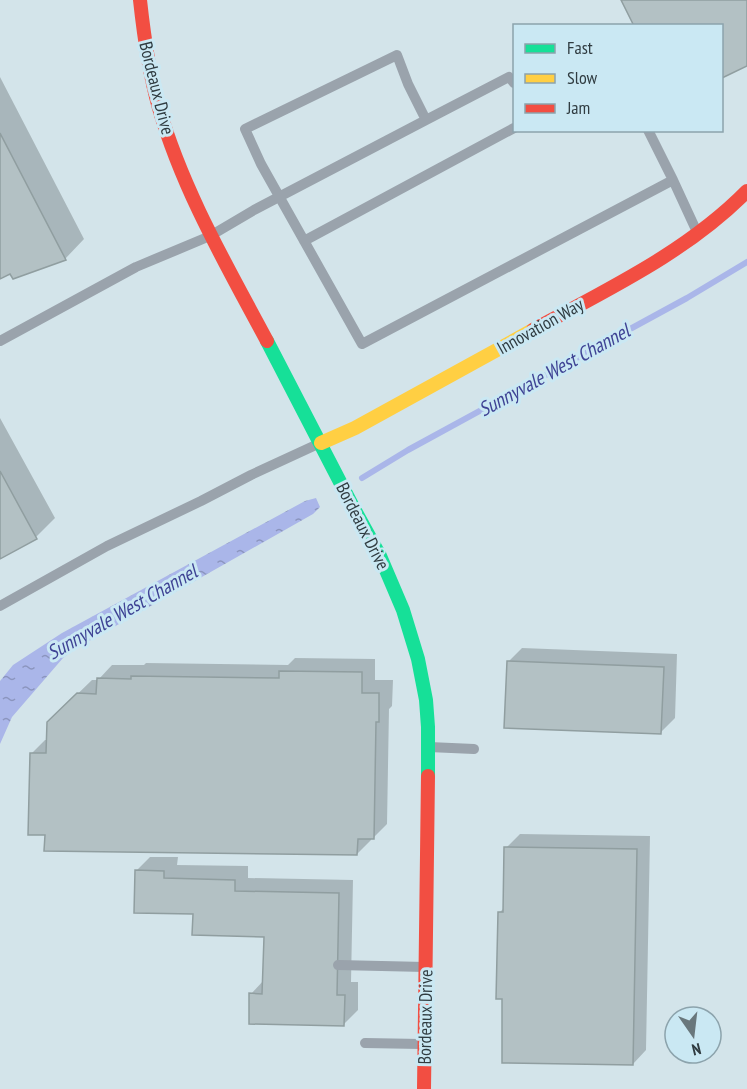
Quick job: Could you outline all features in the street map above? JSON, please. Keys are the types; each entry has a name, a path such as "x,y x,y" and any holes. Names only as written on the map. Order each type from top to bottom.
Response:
{"street":[{"name":"Bordeaux Drive","path":"140,0 145,46 159,107 179,166 210,236 383,561 402,605 419,666 425,695 428,747 424,1089"},
{"name":"Innovation Way","path":"321,442 355,428 654,264 698,235 747,191"}],"lane":[{"path":"426,120 397,55 245,129 261,164 362,344 673,180"},
{"path":"0,341 136,267 210,236 279,197 509,77 513,82"},
{"path":"304,242 513,129"},
{"path":"649,132 698,235"},
{"path":"0,606 107,546 321,442"},
{"path":"428,747 474,749"},
{"path":"338,965 426,967"},
{"path":"365,1043 425,1044"}],"water":[{"path":"316,498 320,507 313,514 75,649 63,658 12,717 0,744 0,681 13,665 62,633 305,501"}],"building":[{"path":"621,0 747,0 747,66 723,78 723,24 633,24"},
{"path":"0,133 66,260 13,279 10,274 0,279"},
{"path":"0,471 37,539 0,559"},
{"path":"507,661 664,667 661,734 504,728"},
{"path":"279,671 362,672 362,693 379,693 379,722 376,722 374,839 358,839 357,855 44,851 45,835 28,835 30,753 46,753 47,722 77,693 96,694 97,678 131,679 131,676 279,678"},
{"path":"504,847 637,849 633,1065 502,1063 502,999 496,999 498,912 503,912"},
{"path":"135,870 164,871 164,878 235,880 235,891 339,893 337,995 345,995 344,1026 249,1024 249,993 262,994 264,937 192,935 193,914 134,913"}],"waterway":[{"name":"Sunnyvale West Channel","path":"362,478 408,450 687,298 747,262"}],"traffic: fast":[{"path":"267,341 380,556 403,610 418,659 426,700 428,776"}],"traffic: slow":[{"path":"321,443 355,428 533,330"}],"traffic: jam":[{"path":"140,0 152,82 180,169 207,228 267,341"},
{"path":"533,330 673,251 724,213 747,191"},
{"path":"424,1089 428,776"}]}
